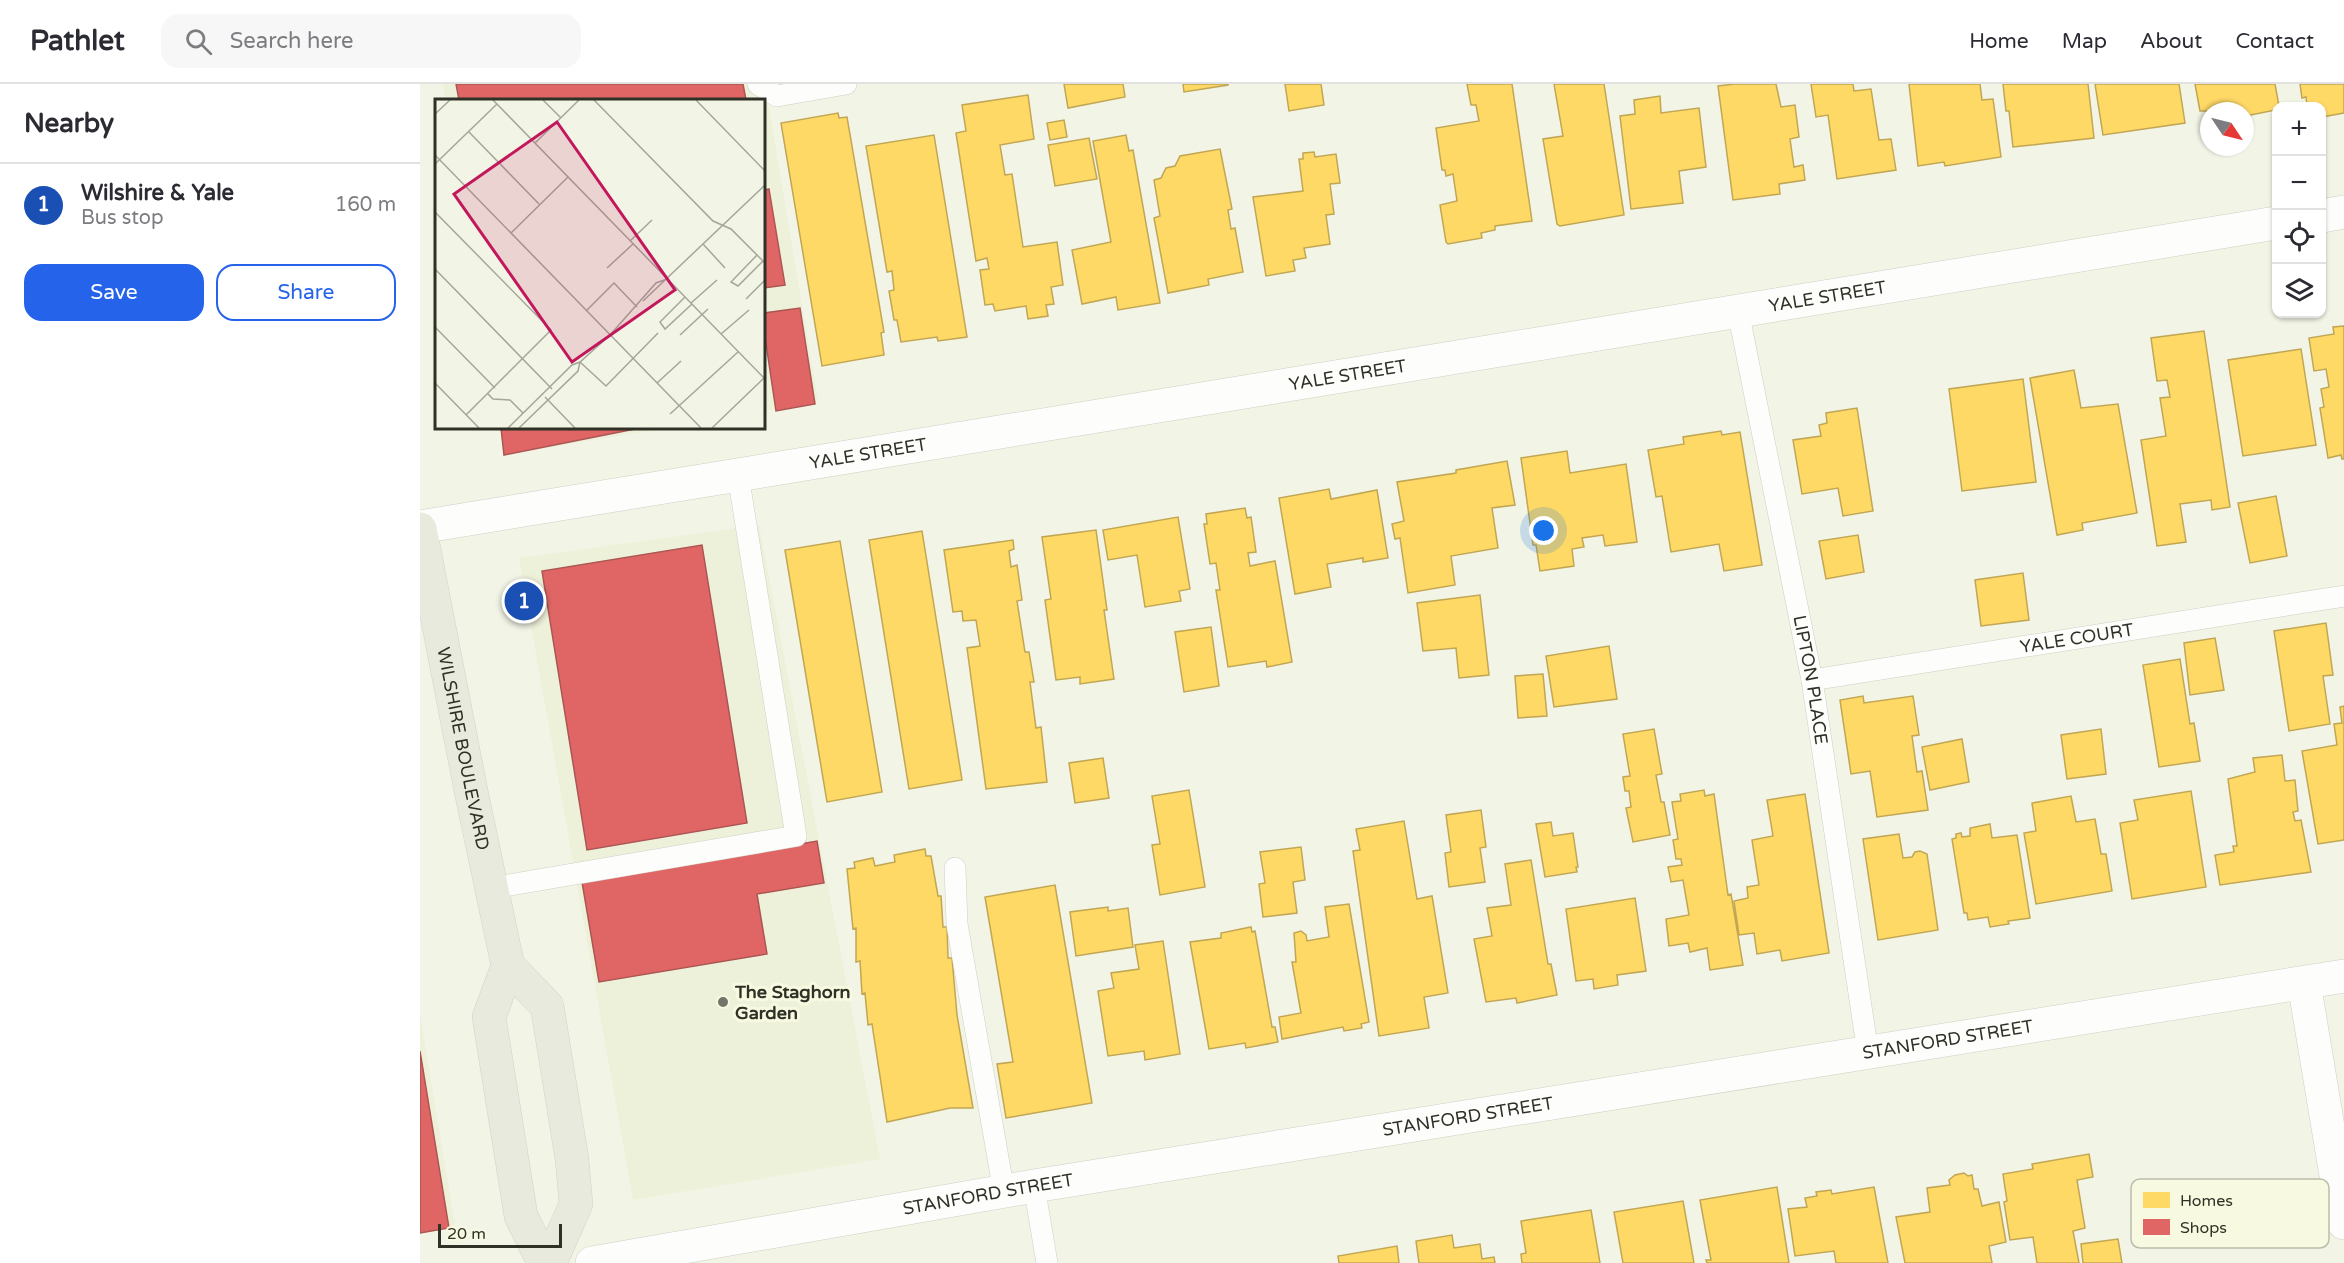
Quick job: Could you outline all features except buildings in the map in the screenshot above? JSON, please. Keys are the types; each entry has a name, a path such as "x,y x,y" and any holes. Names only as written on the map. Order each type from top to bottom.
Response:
{"main road":[{"name":"WILSHIRE BOULEVARD","path":"420,528 508,966"},
{"path":"544,1263 520,1216 489,1017 508,966 547,1006 572,1159 576,1204 550,1263"}],"street":[{"path":"2326,215 2344,212"},
{"name":"YALE STREET","path":"420,528 2272,224"},
{"name":"STANFORD STREET","path":"592,1263 1019,1189 2344,976"},
{"path":"2304,983 2344,1222"}],"lane":[{"path":"758,84 777,96 846,84"},
{"name":"LIPTON PLACE","path":"1738,311 1812,680 1868,1053"},
{"path":"492,888 796,836 738,475"},
{"name":"YALE COURT","path":"1812,680 2344,596"},
{"path":"955,868 957,924 1019,1189 1047,1263"}],"shaded area":[{"path":"443,84 765,84 818,401 765,411 765,99 445,99"},
{"path":"500,429 660,429 504,455"},
{"path":"759,525 880,1159 633,1200 519,558"},
{"path":"420,1015 455,1225 420,1232"}],"place":[{"name":"Wilshire & Yale","path":"524,601"},
{"name":"The Staghorn Garden","path":"723,1002"}]}
